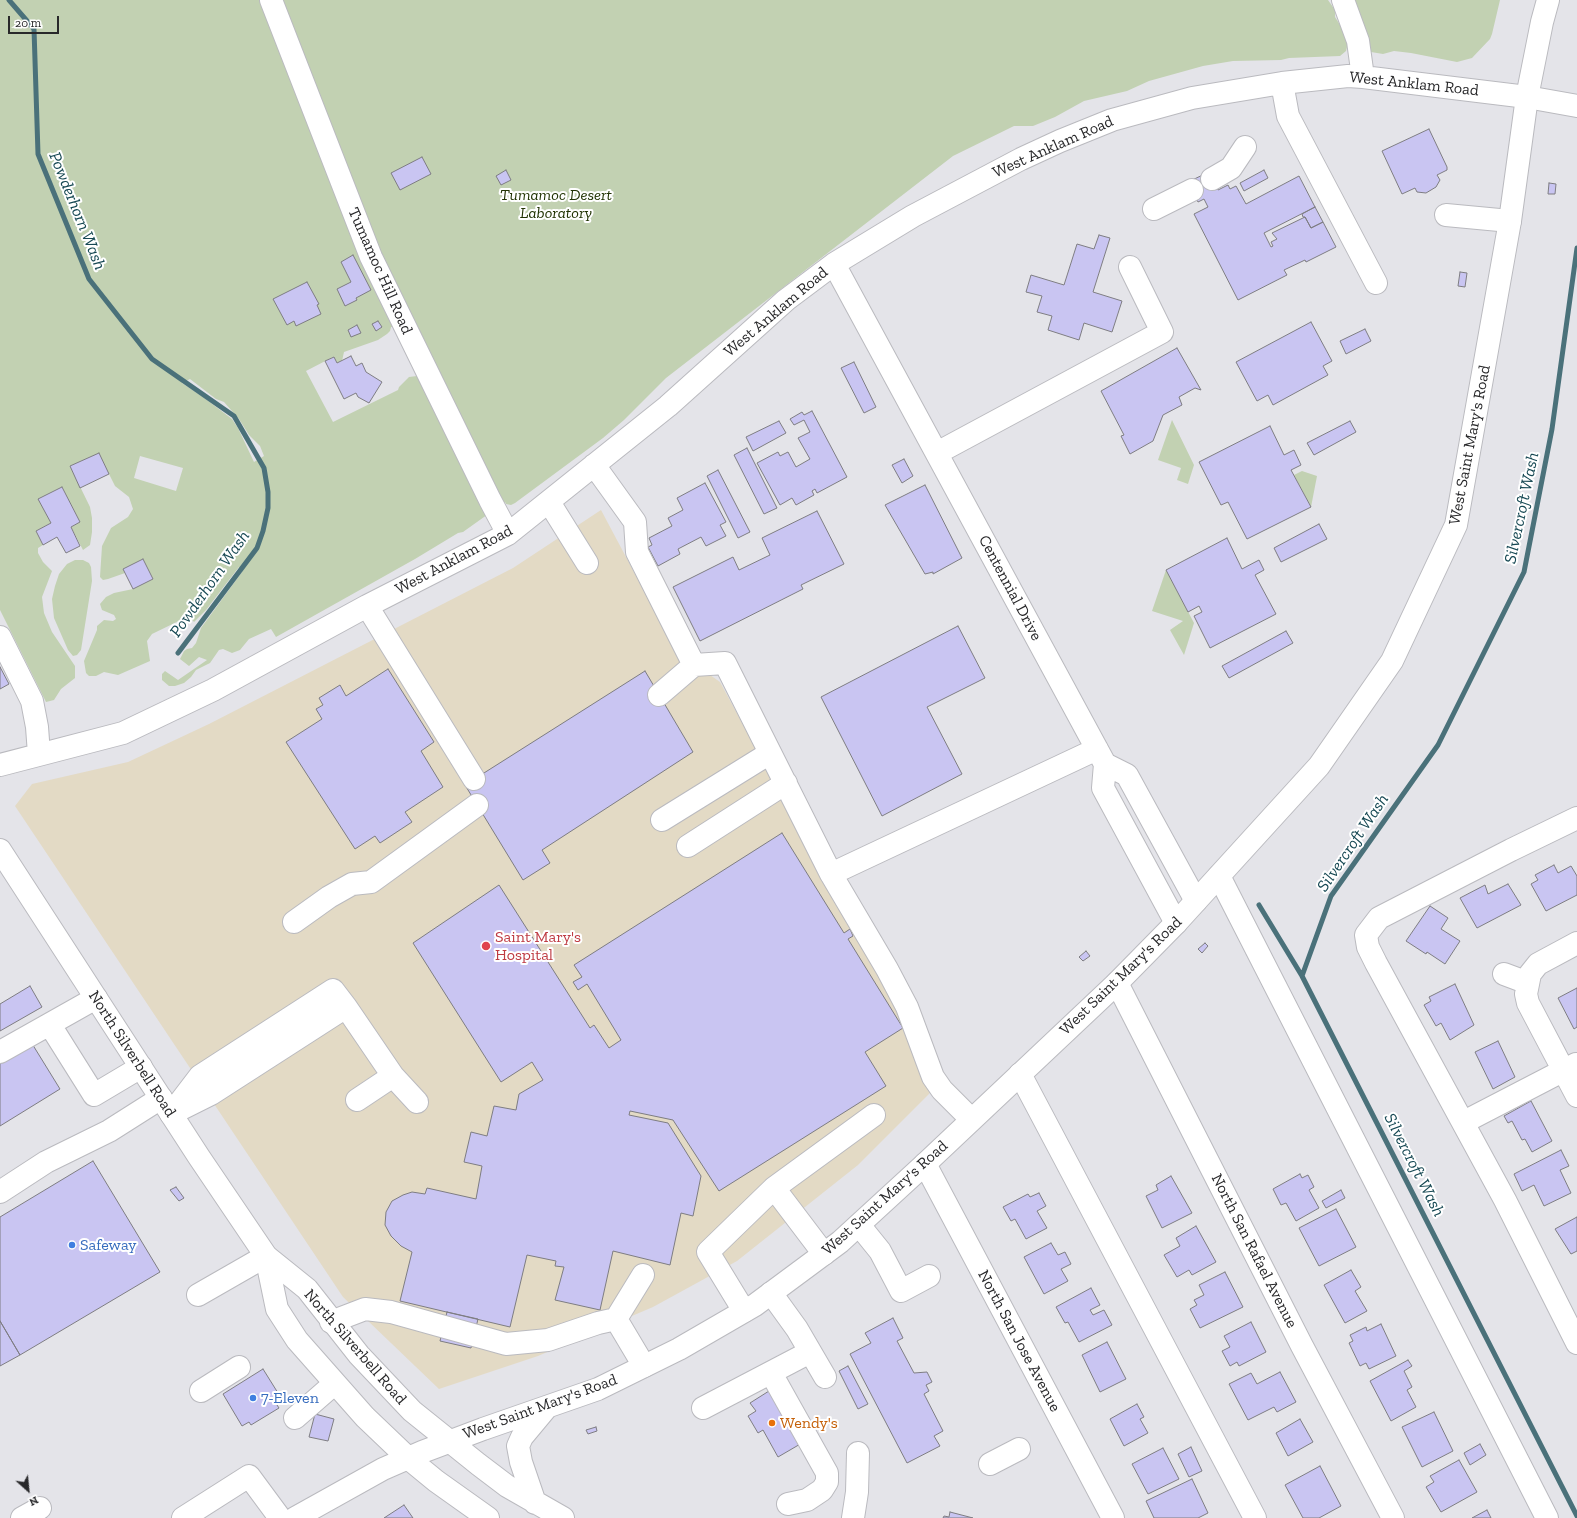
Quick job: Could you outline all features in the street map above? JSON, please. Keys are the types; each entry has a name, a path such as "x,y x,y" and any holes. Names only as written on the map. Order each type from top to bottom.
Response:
{"street":[{"name":"Tumamoc Hill Road","path":"271,0 371,257 473,466 508,534"},
{"path":"1343,0 1358,41 1363,77"},
{"path":"1527,97 1542,22 1548,0"},
{"name":"West Anklam Road","path":"0,765 38,751 81,744 123,733 213,690 367,606 508,534 668,406 786,300 834,264 913,216 1021,158 1060,141 1112,120 1192,98 1282,83 1348,76 1527,97 1575,105"},
{"path":"1282,83 1288,116 1376,283"},
{"name":"West Saint Mary's Road","path":"292,1518 383,1469 408,1458 449,1441 598,1389 679,1349 744,1311 771,1293 840,1242 859,1225 1116,982 1176,923 1318,766 1392,661 1456,525 1510,221 1527,97"},
{"path":"1212,179 1231,168 1245,147"},
{"path":"1154,209 1192,190"},
{"path":"1446,216 1510,221"},
{"name":"Centennial Drive","path":"834,264 1101,756"},
{"path":"937,453 1162,332 1130,267"},
{"path":"594,466 635,522 637,552 694,665"},
{"path":"549,502 587,564"},
{"path":"367,606 474,779"},
{"path":"0,637 32,701 38,751 0,751"},
{"path":"659,695 694,665 725,663 831,874 887,969 907,1007 933,1077 942,1090 971,1119"},
{"path":"662,820 770,752"},
{"path":"831,874 1101,756"},
{"path":"1101,756 1127,775 1196,901"},
{"path":"1101,756 1102,788 1176,923"},
{"path":"688,846 786,784"},
{"path":"294,922 352,884 371,882 477,805"},
{"path":"1577,818 1379,918 1366,935 1368,947 1376,964 1506,1200 1577,1343"},
{"name":"North Silverbell Road","path":"0,850 166,1106 266,1256 306,1290 358,1355 403,1402 449,1441 502,1482 535,1503 563,1518"},
{"path":"1219,876 1547,1518"},
{"path":"1577,943 1538,964 1530,974 1526,994 1528,1003 1570,1067 1577,1096"},
{"path":"1504,974 1528,983"},
{"name":"North San Rafael Avenue","path":"1116,982 1302,1346 1393,1518"},
{"path":"166,1106 200,1076 333,990 393,1076 417,1102"},
{"path":"0,1052 96,998"},
{"path":"0,1192 46,1162 110,1131 166,1106 211,1094 346,1007"},
{"path":"50,1025 94,1095 141,1067"},
{"path":"1464,1122 1570,1067"},
{"path":"1020,1074 1255,1518"},
{"path":"357,1100 393,1076"},
{"path":"744,1311 708,1252 774,1188 874,1115"},
{"name":"North San Jose Avenue","path":"925,1164 1113,1518"},
{"path":"774,1188 824,1254"},
{"path":"859,1225 880,1252 901,1291 929,1276"},
{"path":"198,1295 266,1256"},
{"name":"North Silverbell Road","path":"266,1256 277,1309 297,1340 334,1384 365,1417 408,1458 447,1489 488,1518"},
{"path":"331,1322 365,1309 391,1312 506,1344 548,1340 598,1323 616,1319 643,1275"},
{"path":"771,1293 797,1328 825,1377"},
{"path":"616,1319 644,1366"},
{"path":"703,1408 810,1352"},
{"path":"201,1391 239,1367"},
{"path":"770,1372 827,1473 827,1482 822,1490 808,1500 788,1504"},
{"path":"295,1418 334,1384"},
{"path":"535,1503 521,1462 518,1446 522,1437 548,1406"},
{"path":"990,1464 1019,1449"},
{"path":"853,1518 857,1486 858,1453"},
{"path":"183,1518 249,1476 292,1518"},
{"path":"808,1518 836,1486 857,1486"}],"shaded area":[{"name":"Saint Mary's Hospital","path":"601,510 676,651 720,682 938,1085 858,1165 737,1261 653,1307 538,1356 439,1389 343,1297 15,806 32,784 128,762 209,724 513,568"}],"green space":[{"name":"Tumamoc Desert Laboratory","path":"0,0 1328,0 1335,10 1335,17 1345,33 1348,43 1346,51 1340,56 1289,58 1281,60 1233,61 1203,66 1149,81 1127,91 1084,101 1055,117 1033,126 1014,126 953,156 666,378 624,420 603,438 515,503 511,505 506,504 505,502 463,532 458,533 415,559 276,637 271,629 249,639 240,650 232,653 223,649 219,650 210,663 196,670 184,683 169,686 162,680 162,674 165,671 178,680 207,660 199,657 189,666 180,659 184,651 192,648 196,643 201,628 242,572 239,567 206,610 194,622 189,616 152,634 147,641 150,661 118,675 104,672 96,676 89,676 86,673 84,661 97,630 97,626 104,620 113,621 116,619 114,615 102,610 100,604 106,597 114,593 133,589 153,579 143,559 123,569 125,573 103,580 100,577 102,546 111,528 128,517 133,509 129,497 115,486 99,454 70,466 90,507 92,532 90,545 83,550 71,527 80,522 62,487 39,499 51,523 36,531 43,545 38,548 38,553 43,562 52,571 42,597 44,613 52,632 75,666 75,678 61,689 54,700 46,702 0,610","holes":["391,327 393,327 417,376 409,377 398,390 333,422 306,371 333,357 337,363 342,361 344,352 378,340 387,334","190,379 216,399 224,402 239,419 249,435 260,446 264,456 254,462 238,428 232,419 182,383","140,456 183,468 176,491 134,478"]},
{"path":"1355,0 1500,0 1490,39 1472,58 1457,62 1411,53 1394,51 1383,54 1365,51"},
{"path":"1172,420 1194,465 1188,484 1177,480 1181,468 1158,460"},
{"path":"1302,471 1317,476 1311,507 1294,475"},
{"path":"75,560 83,560 89,563 91,567 92,581 81,650 77,655 73,656 68,650 54,618 52,599 59,574 67,564"},
{"path":"1166,570 1194,623 1184,655 1170,630 1183,621 1152,611"}],"building":[{"path":"1429,129 1447,167 1447,170 1437,175 1440,180 1436,187 1426,193 1417,192 1415,188 1402,194 1382,151"},
{"path":"422,157 431,174 400,190 391,173"},
{"path":"506,170 511,180 501,185 496,176"},
{"path":"1264,170 1268,178 1244,191 1240,183"},
{"path":"1209,172 1218,190 1228,185 1230,189 1236,186 1246,204 1299,176 1315,207 1264,233 1271,247 1273,246 1271,242 1277,239 1272,233 1305,217 1311,228 1323,222 1336,247 1306,262 1305,260 1284,270 1287,275 1238,300 1194,214 1208,207 1204,199 1198,202 1188,182"},
{"path":"1549,183 1556,184 1555,194 1548,194"},
{"path":"1315,207 1323,222 1311,228 1302,214"},
{"path":"1099,235 1110,238 1093,292 1122,301 1112,332 1084,323 1079,340 1048,330 1052,316 1037,312 1042,296 1026,292 1031,275 1064,285 1077,244 1094,249"},
{"path":"353,255 371,290 345,306 337,289 351,282 341,262"},
{"path":"1460,272 1467,273 1465,287 1458,286"},
{"path":"307,282 319,304 317,305 321,314 296,326 294,321 287,325 273,299"},
{"path":"378,321 382,327 376,331 372,324"},
{"path":"1311,322 1332,361 1323,366 1328,375 1273,405 1268,395 1257,401 1236,362"},
{"path":"357,325 361,333 351,337 348,330"},
{"path":"1365,329 1371,341 1346,354 1340,341"},
{"path":"1177,348 1201,390 1195,388 1179,397 1182,405 1163,415 1153,441 1130,454 1121,436 1124,435 1101,391"},
{"path":"351,356 356,366 362,363 366,372 382,382 369,403 358,397 356,393 344,399 325,361 334,357 337,363"},
{"path":"854,362 876,407 864,413 841,368"},
{"path":"812,411 847,477 817,493 815,489 812,491 814,495 796,505 792,498 780,505 757,463 778,452 780,456 788,452 796,467 810,459 798,438 810,432 804,420 794,425 790,419 802,412 804,415"},
{"path":"779,421 786,433 753,451 746,437"},
{"path":"1350,421 1356,432 1314,455 1307,443"},
{"path":"1270,426 1284,455 1294,450 1301,465 1291,470 1311,507 1247,539 1228,502 1221,505 1199,462"},
{"path":"747,448 777,508 764,514 734,455"},
{"path":"99,453 109,474 80,488 70,466"},
{"path":"904,459 913,476 902,483 892,465"},
{"path":"718,470 750,532 738,538 707,476"},
{"path":"705,483 726,522 720,525 726,536 706,546 701,537 678,549 680,554 658,566 648,547 652,545 649,538 672,526 668,518 683,510 677,498"},
{"path":"925,485 962,558 933,574 933,572 925,574 885,505"},
{"path":"62,487 80,522 71,527 80,546 66,553 57,537 43,545 36,531 51,523 38,499"},
{"path":"817,511 844,564 801,585 803,589 700,641 673,587 733,557 739,570 770,555 762,538"},
{"path":"1319,524 1327,539 1281,562 1274,548"},
{"path":"1227,538 1242,569 1259,560 1264,570 1255,575 1276,614 1210,648 1194,616 1202,612 1199,606 1188,612 1166,570"},
{"path":"143,559 153,579 133,589 123,569"},
{"path":"958,626 985,678 927,707 962,774 882,816 821,697"},
{"path":"1286,631 1293,643 1229,678 1222,666"},
{"path":"0,667 9,684 0,689"},
{"path":"388,669 434,742 421,751 443,787 405,812 412,822 380,843 375,836 355,849 286,742 322,719 316,709 323,705 319,698 340,685 346,696"},
{"path":"645,671 693,752 542,850 550,863 523,880 465,785"},
{"path":"782,833 844,933 850,929 853,936 848,939 903,1028 865,1052 886,1086 719,1191 673,1120 630,1111 629,1115 668,1123 701,1176 693,1216 681,1213 670,1265 613,1251 600,1310 555,1300 564,1267 555,1266 556,1261 527,1255 510,1327 400,1301 412,1252 401,1246 391,1236 385,1225 386,1212 392,1201 412,1192 425,1194 427,1188 476,1199 482,1166 464,1162 471,1132 487,1136 494,1106 516,1110 519,1094 543,1080 532,1062 501,1082 413,943 499,885 590,1028 594,1025 609,1048 621,1040 587,984 578,990 573,982 582,977 574,965"},
{"path":"1554,865 1558,873 1571,866 1577,876 1577,895 1546,911 1531,884 1538,880 1535,875"},
{"path":"1508,884 1521,905 1477,928 1460,898 1485,885 1488,894"},
{"path":"1430,906 1448,918 1441,929 1460,941 1445,964 1406,941"},
{"path":"1205,943 1208,946 1202,953 1198,949"},
{"path":"1086,951 1090,956 1083,961 1079,957"},
{"path":"1455,984 1474,1025 1450,1040 1441,1023 1436,1026 1424,1005 1431,1001 1429,997"},
{"path":"30,986 42,1007 0,1031 0,1004"},
{"path":"1577,988 1577,1027 1574,1029 1558,998"},
{"path":"1498,1041 1515,1077 1493,1089 1475,1052"},
{"path":"31,1042 60,1089 0,1126 0,1061"},
{"path":"1531,1101 1552,1141 1532,1152 1525,1139 1522,1140 1512,1121 1508,1123 1504,1116"},
{"path":"1561,1150 1569,1166 1560,1170 1571,1193 1544,1206 1534,1185 1522,1191 1514,1174"},
{"name":"Safeway","path":"93,1161 160,1272 20,1355 0,1321 0,1217"},
{"path":"1300,1174 1302,1178 1308,1175 1314,1187 1309,1190 1319,1208 1296,1221 1286,1203 1281,1205 1273,1189"},
{"path":"1171,1176 1192,1213 1162,1228 1146,1196 1158,1190 1156,1185"},
{"path":"176,1187 184,1198 179,1201 170,1190"},
{"path":"1341,1190 1345,1198 1326,1208 1322,1201"},
{"path":"1039,1193 1046,1206 1037,1211 1047,1228 1026,1239 1015,1219 1011,1221 1003,1207 1028,1194 1030,1197"},
{"path":"1336,1209 1356,1247 1319,1266 1299,1228"},
{"path":"1577,1217 1577,1251 1571,1254 1555,1229"},
{"path":"1196,1226 1216,1262 1192,1275 1189,1270 1177,1277 1164,1255 1180,1246 1176,1238"},
{"path":"1051,1243 1058,1255 1065,1252 1071,1264 1061,1269 1068,1281 1044,1294 1024,1257"},
{"path":"1351,1270 1361,1287 1355,1291 1367,1311 1345,1323 1324,1285"},
{"path":"1225,1272 1243,1307 1200,1328 1190,1309 1197,1305 1194,1300 1204,1295 1199,1285"},
{"path":"1091,1288 1100,1305 1090,1310 1093,1315 1104,1310 1112,1325 1079,1342 1068,1322 1065,1323 1056,1307"},
{"path":"447,1312 478,1319 471,1348 440,1341"},
{"path":"893,1318 903,1338 897,1341 914,1373 927,1372 932,1382 926,1385 929,1391 924,1394 943,1431 934,1436 940,1446 907,1463 850,1354 871,1343 865,1333"},
{"path":"0,1321 20,1355 0,1366"},
{"path":"1251,1322 1266,1352 1239,1366 1237,1362 1230,1366 1222,1351 1230,1347 1224,1336"},
{"path":"1381,1324 1396,1356 1369,1369 1366,1363 1360,1366 1349,1343 1353,1341 1350,1335 1366,1327 1367,1331"},
{"path":"1107,1342 1126,1379 1100,1392 1082,1355"},
{"path":"1408,1360 1412,1366 1404,1371 1412,1387 1407,1390 1416,1407 1391,1421 1370,1381"},
{"path":"848,1366 868,1404 858,1409 839,1371"},
{"name":"7-Eleven","path":"263,1369 283,1401 277,1405 279,1408 251,1425 249,1422 242,1426 223,1394"},
{"path":"1280,1372 1296,1402 1277,1412 1274,1407 1248,1420 1229,1384 1251,1373 1257,1384"},
{"name":"Wendy's","path":"769,1391 802,1443 778,1457 763,1430 758,1433 748,1416 756,1411 750,1403"},
{"path":"1137,1404 1144,1417 1140,1419 1148,1433 1124,1446 1110,1419"},
{"path":"1434,1412 1453,1451 1422,1467 1402,1427"},
{"name":"7-Eleven","path":"315,1414 334,1419 328,1441 309,1437"},
{"path":"1300,1419 1313,1442 1288,1456 1276,1433"},
{"path":"596,1427 597,1431 588,1434 586,1430"},
{"path":"1480,1444 1486,1455 1470,1465 1464,1453"},
{"path":"1191,1447 1202,1471 1189,1477 1178,1454"},
{"path":"1163,1448 1179,1479 1148,1494 1132,1464"},
{"path":"1459,1460 1477,1492 1441,1512 1426,1487 1434,1482 1430,1476"},
{"path":"1320,1466 1341,1506 1319,1518 1303,1518 1285,1485"},
{"path":"1192,1479 1208,1513 1198,1518 1154,1518 1146,1501"},
{"path":"404,1505 413,1518 384,1518"},
{"path":"1487,1510 1491,1518 1472,1518"},
{"path":"950,1512 973,1518 943,1518 944,1516 949,1517"}],"waterway":[{"name":"Powderhorn Wash","path":"9,0 34,29 38,154 89,279 152,359 234,416 264,468 268,492 268,508 263,531 257,548 178,653"},
{"name":"Silvercroft Wash","path":"1577,248 1552,429 1524,572 1438,745 1331,896 1302,976 1577,1516"},
{"path":"1259,905 1302,976"}],"place":[{"name":"Saint Mary's Hospital","path":"486,946"},
{"name":"Safeway","path":"72,1245"},
{"name":"7-Eleven","path":"253,1398"},
{"name":"Wendy's","path":"772,1423"}]}
